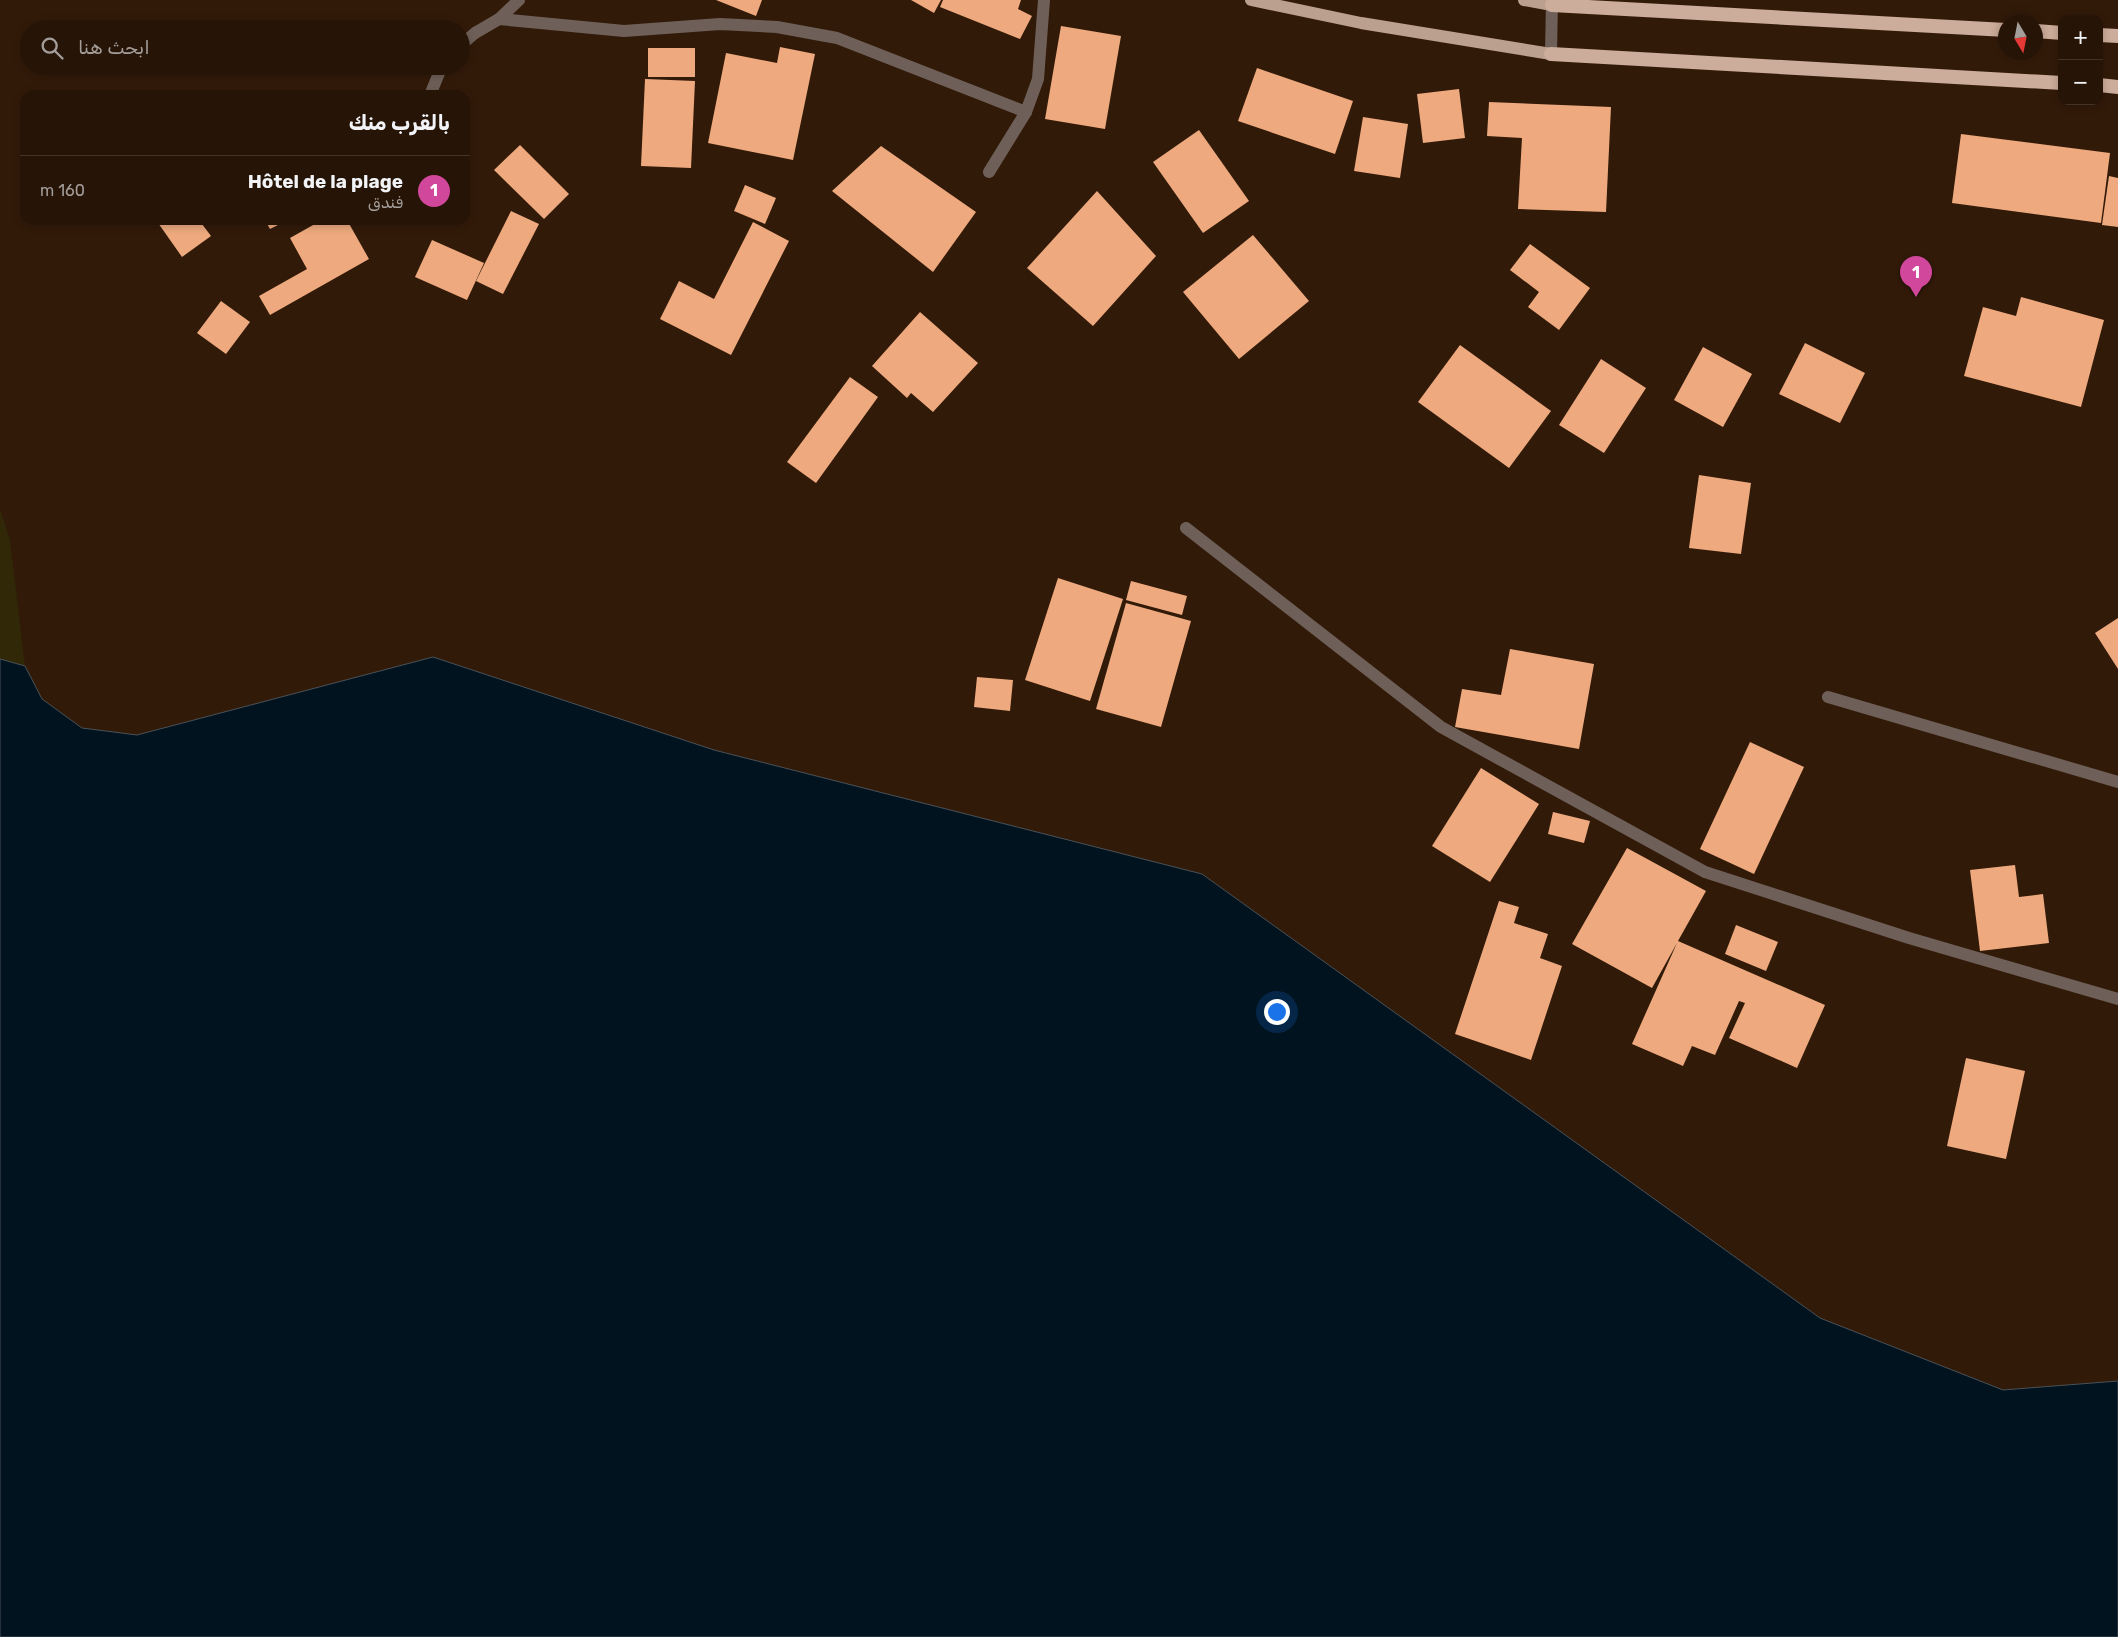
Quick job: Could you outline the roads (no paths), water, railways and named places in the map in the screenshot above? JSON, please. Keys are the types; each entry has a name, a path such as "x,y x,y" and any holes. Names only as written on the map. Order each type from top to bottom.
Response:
{"highway":[{"path":"1552,3 1998,30"},
{"path":"2043,32 2058,33"},
{"path":"2103,35 2118,36"},
{"path":"1551,54 2058,83"},
{"path":"2103,86 2118,86"}],"main road":[{"path":"1251,0 1361,23 1551,54"},
{"path":"1524,0 1552,3"}],"street":[{"path":"470,37 499,19 519,0"},
{"path":"989,172 1026,112 1038,79 1044,0"},
{"path":"1551,54 1552,3"},
{"path":"499,19 624,31 720,24 777,27 837,38 1026,112"},
{"path":"432,90 438,75"},
{"path":"1186,528 1441,727 1705,872 1909,938 2118,999"},
{"path":"1828,698 2118,782"}],"water":[{"path":"433,657 714,750 1202,874 1820,1318 2003,1390 2118,1381 2118,1637 0,1637 0,659 25,666 42,699 82,728 137,735"}],"place":[{"name":"Hôtel de la plage","path":"1916,297"}]}
